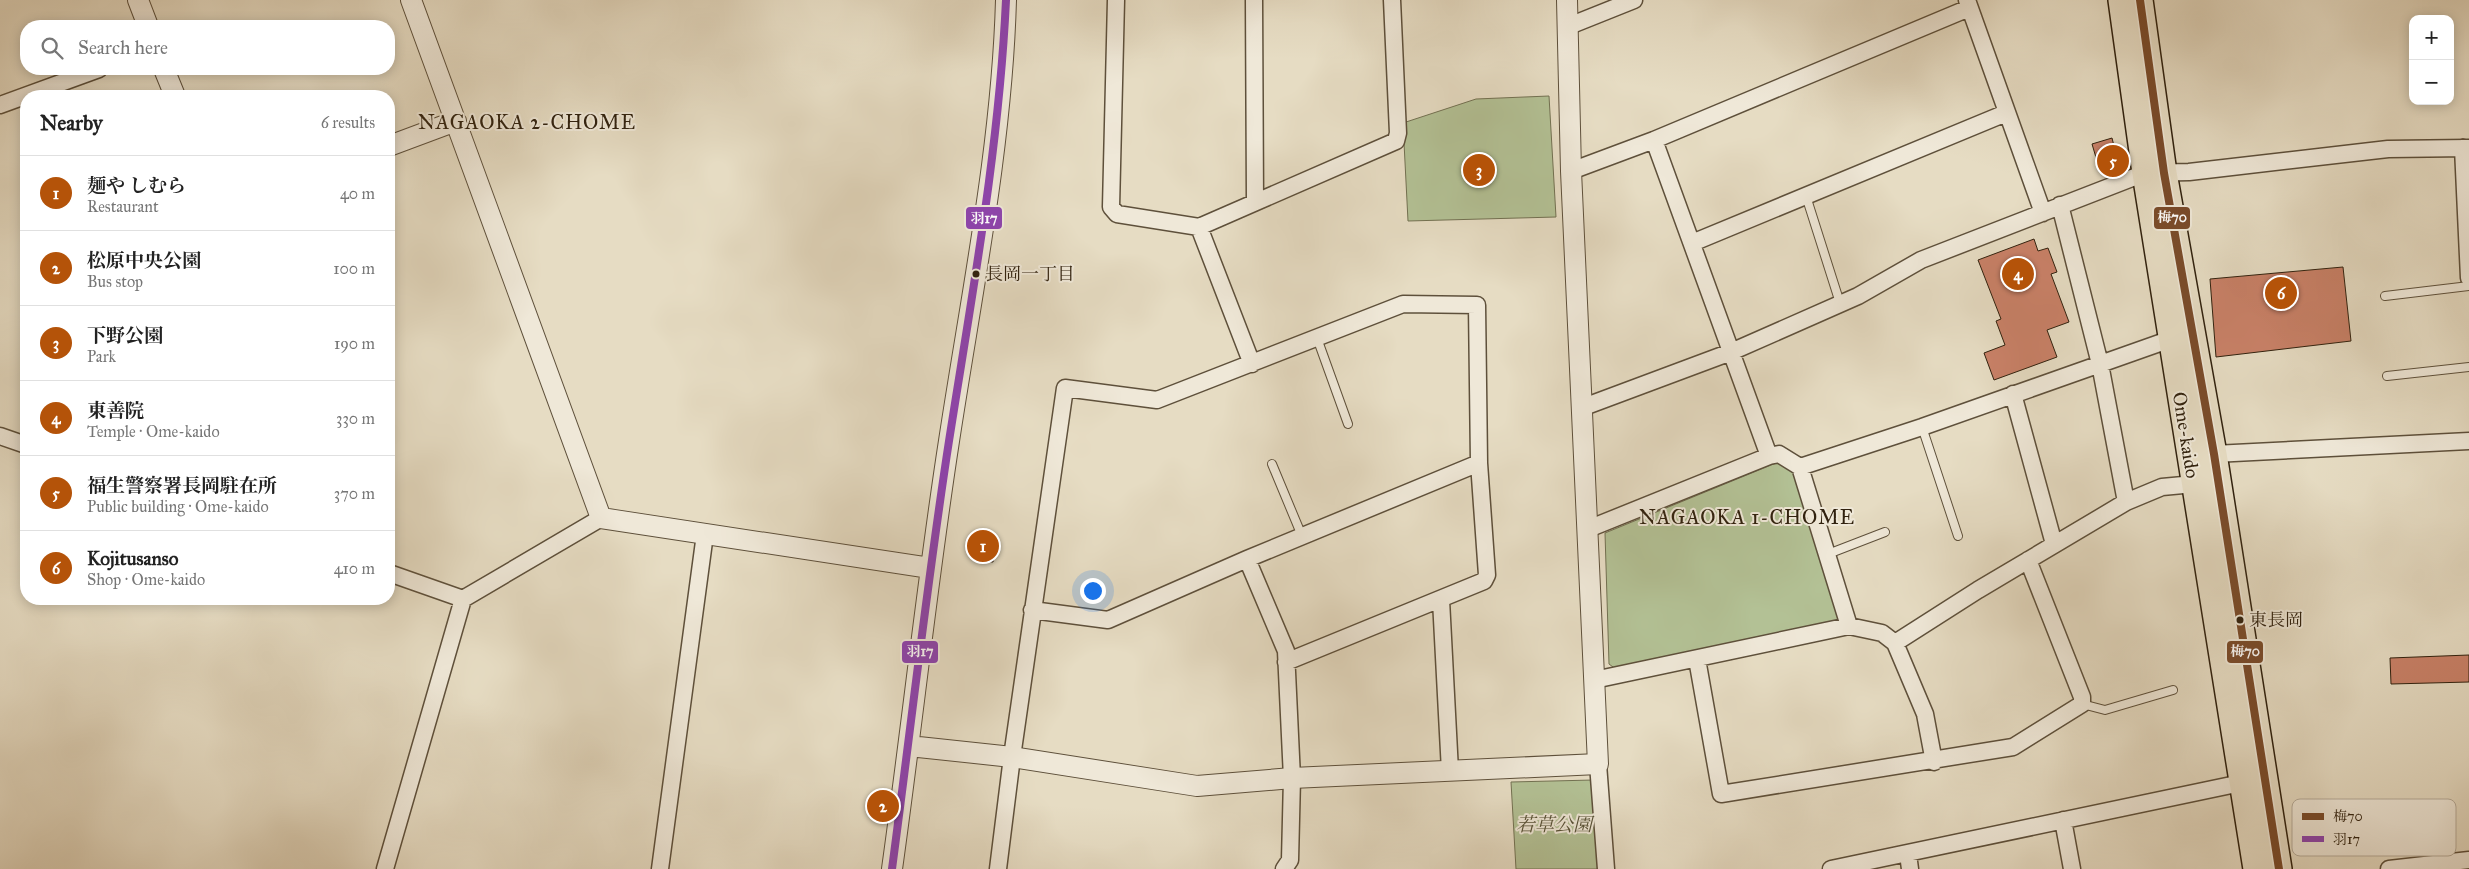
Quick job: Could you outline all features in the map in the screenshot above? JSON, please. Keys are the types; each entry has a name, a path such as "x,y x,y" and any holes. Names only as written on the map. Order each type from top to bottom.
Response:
{"main road":[{"name":"Ome-kaido","path":"2121,0 2154,173 2214,454 2279,869"},
{"name":"Ome-kaido","path":"2140,0 2154,173 2171,339 2256,869"}],"street":[{"path":"138,0 146,20"},
{"path":"411,0 601,518"},
{"path":"892,869 910,746 930,568 990,172 1004,57 1006,0"},
{"path":"1116,0 1110,207 1117,214 1199,226 1396,141 1398,133 1392,0"},
{"path":"1254,0 1255,202"},
{"path":"1567,0 1571,171 1581,408 1598,764 1606,869"},
{"path":"1569,26 1634,0"},
{"path":"1571,171 1654,140 1968,4 2043,213"},
{"path":"41,90 82,75"},
{"path":"166,75 172,90"},
{"path":"0,105 20,98"},
{"path":"1692,243 2006,113"},
{"path":"395,144 456,121"},
{"path":"1654,140 1769,456"},
{"path":"1581,408 1731,352 1858,296 1921,260 2060,205 2154,173 2388,149 2466,148 2469,278"},
{"path":"2060,205 2100,364 2126,502"},
{"path":"1199,226 1252,364"},
{"path":"998,869 1032,610 1065,388 1157,400 1403,304 1477,305 1479,463 1487,575 1484,581 1286,662"},
{"path":"1800,466 1922,427 2171,339"},
{"path":"2012,394 2054,544"},
{"path":"0,436 20,443"},
{"path":"2214,454 2469,440"},
{"path":"1588,528 1769,456 1779,454 1800,466 1849,626"},
{"path":"1032,610 1108,620 1247,559 1479,463"},
{"path":"1895,643 2054,544 2126,502 2162,487 2194,484"},
{"path":"385,869 463,599 601,518 930,568"},
{"path":"660,869 705,534"},
{"path":"1247,559 1286,651 1292,778 1290,860 1284,869"},
{"path":"1697,659 1721,794 1934,762 2014,747 2082,704 2082,697 2028,560"},
{"path":"395,575 463,599"},
{"path":"1441,600 1450,771"},
{"path":"1594,680 1849,626 1882,633 1895,643 1925,714 1934,762"},
{"path":"910,746 1012,757 1197,786 1292,778 1598,764"},
{"path":"1831,869 1909,861 2064,820 2241,783"},
{"path":"2064,820 2072,869"},
{"path":"2389,869 2469,860"}],"lane":[{"path":"1806,196 1840,303"},
{"path":"2385,296 2469,286"},
{"path":"1317,338 1348,424"},
{"path":"2388,376 2469,367"},
{"path":"1922,427 1958,536"},
{"path":"1272,464 1302,536"},
{"path":"1828,554 1885,532"},
{"path":"2082,704 2105,710 2174,690"}],"green space":[{"path":"1549,96 1556,217 1408,221 1403,123 1476,99"},
{"path":"1781,461 1791,465 1840,617 1836,624 1617,670 1609,664 1605,533"},
{"name":"若草公園","path":"1593,780 1598,869 1516,869 1511,782"}],"building":[{"path":"2112,138 2119,166 2100,171 2092,144"},
{"path":"2034,239 2038,251 2048,248 2057,272 2051,274 2069,322 2047,330 2057,357 1994,380 1984,353 2005,345 1996,321 2001,319 1978,260"},
{"path":"2343,267 2351,341 2216,357 2210,279"},
{"path":"978,537 996,539 993,562 975,560"},
{"path":"2469,655 2469,682 2391,684 2390,658"}],"transit line":[{"name":"羽17","path":"892,869 933,548 984,221 997,111 1006,0"},
{"name":"梅70","path":"2140,0 2164,173 2214,454 2279,869"}],"place":[{"name":"福生警察署長岡駐在所","path":"2113,161"},
{"name":"下野公園","path":"1479,170"},
{"name":"長岡一丁目","path":"976,274"},
{"name":"東善院","path":"2018,274"},
{"name":"Kojitusanso","path":"2281,293"},
{"name":"麺や しむら","path":"983,546"},
{"name":"東長岡","path":"2240,620"},
{"name":"松原中央公園","path":"883,806"}],"district":[{"name":"NAGAOKA 2-CHOME","path":"527,122"},
{"name":"NAGAOKA 1-CHOME","path":"1747,517"}]}
